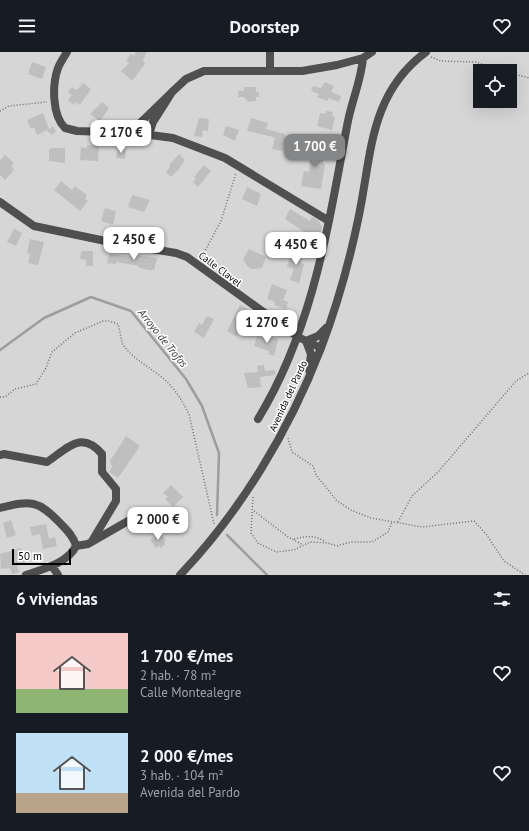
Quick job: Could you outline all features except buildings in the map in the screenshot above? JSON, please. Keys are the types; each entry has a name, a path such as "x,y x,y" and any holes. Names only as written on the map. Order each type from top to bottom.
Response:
{"street":[{"path":"67,52 58,68 55,79 55,101 61,125 69,130 149,134 173,138 225,158 329,221"},
{"path":"270,52 270,70"},
{"path":"135,133 137,126 186,79 204,71 302,71 338,65 362,58 372,52"},
{"name":"Avenida del Pardo","path":"180,575 203,551 252,483 285,428 308,379 321,348 350,257 359,218 368,156 384,102 396,80 409,65 425,53"},
{"path":"258,419 271,398 298,337 315,288 349,113 359,85 362,58"},
{"path":"149,134 153,122 172,92"},
{"name":"Calle Clavel","path":"0,202 34,226 115,243 176,253 198,265 298,337 321,348"},
{"path":"308,379 311,354 306,341 318,336 329,324"},
{"path":"0,455 4,454 47,462 75,443 86,442 94,444 102,454 102,472 116,489 116,502 92,541"},
{"path":"0,508 30,502 39,505 48,510 71,534 76,546"},
{"path":"26,575 52,566 70,555 76,546 92,541 128,521"},
{"path":"52,566 58,575"}],"path":[{"path":"425,53 441,61 476,62 482,64"},
{"path":"517,75 529,78"},
{"path":"0,111 9,106 55,101"},
{"path":"198,265 221,221 236,172 232,169"},
{"path":"0,397 5,397 15,389 36,384 46,368 52,352 75,333 103,321 109,320 118,324 122,333 122,344 134,356 164,379 181,398 188,414 213,516 215,534"},
{"path":"398,522 412,496 438,472 516,381 529,373"},
{"path":"285,428 292,452 313,466 325,487 343,506 371,518 422,527 474,521 486,534 504,561 525,575"},
{"path":"252,483 253,510 251,533 254,539 266,549 276,552 286,552 310,542 328,543"},
{"path":"253,510 293,540 303,545"},
{"path":"293,540 308,536 318,537 337,546 351,542 372,542 388,532 392,522"}],"shaded area":[{"path":"0,52 529,52 529,575 0,575"}],"waterway":[{"name":"Arroyo de Trofas","path":"0,350 44,318 91,297 131,311 186,379 202,406 219,453 217,515"},
{"name":"Arroyo de Trofas","path":"227,535 267,575"}]}
